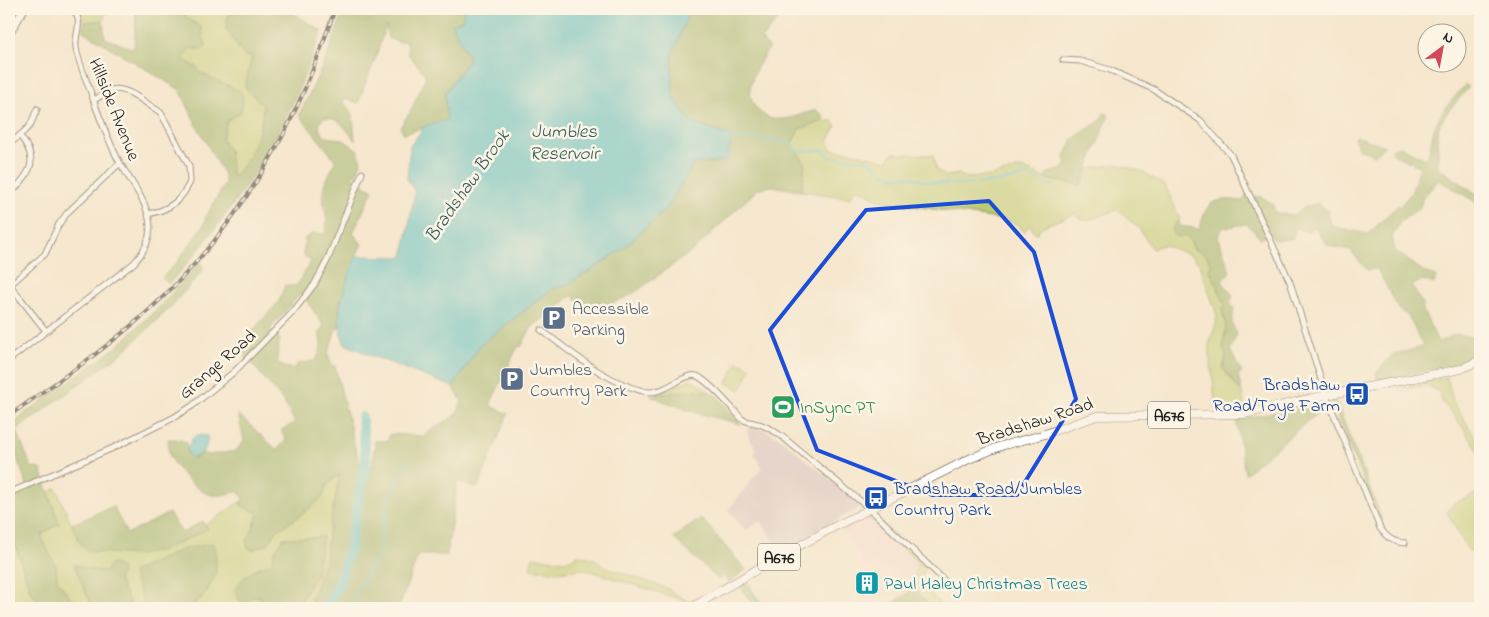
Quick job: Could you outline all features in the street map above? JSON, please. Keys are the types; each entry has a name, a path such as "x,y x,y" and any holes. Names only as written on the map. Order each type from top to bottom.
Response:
{"main road":[{"path":"9,34 24,9"},
{"name":"Bradshaw Road","path":"691,608 702,605 768,563 870,509 969,459 1001,446 1036,437 1097,416 1234,415 1461,369 1480,360"}],"street":[{"name":"Hillside Avenue","path":"9,360 130,266 139,258 149,240 148,214 144,201 109,142 76,50 79,22 72,9"},
{"path":"1063,60 1080,61 1104,68 1129,77 1153,89 1200,120 1231,155 1290,282 1326,395 1380,528 1394,542 1405,543"},
{"path":"94,100 118,89 128,92 157,110 189,166 190,182 175,203 161,211 148,214"},
{"path":"10,144 30,126 37,109"},
{"path":"9,195 25,177 30,168 29,149 20,136"},
{"path":"46,331 9,284 44,254 59,224 68,212 120,163"},
{"name":"Grange Road","path":"9,493 104,452 173,418 192,406 235,371 292,313 314,285 327,261 362,173"},
{"path":"541,330 608,378 643,392 653,393 690,376 697,376 714,390 742,419 747,422 761,424 779,434 870,509 947,583"}],"highlighted area":[{"path":"989,201 1034,252 1076,399 1017,495 932,495 817,450 770,330 866,210"}],"shaded area":[{"path":"748,426 760,427 778,437 863,506 780,552 761,521 746,531 728,510 762,467 754,453 757,451 747,432"},
{"path":"866,516 878,523 917,563 914,589 900,598 895,592 867,606 853,581 866,573 861,558 843,529"}],"green space":[{"path":"79,9 108,9 103,20 84,22"},
{"path":"136,9 186,9 184,16 201,27 206,46 203,50 189,48 183,60 197,67 200,73 240,91 243,97 241,112 227,121 222,139 229,151 232,176 246,161 255,144 261,125 263,106 245,87 252,56 244,56 226,29 228,16 240,9 287,9 322,31 292,105 262,161 234,204 169,284 162,278 178,261 203,226 225,183 224,175 180,90 83,31 84,22 103,20 105,38 134,49"},
{"path":"186,9 240,9 228,16 253,56 246,87 263,105 261,124 255,143 246,161 234,176 231,176 229,151 222,139 227,121 233,115 240,91 200,73 182,60 189,48 203,50 201,27 184,16"},
{"path":"343,9 464,9 463,19 452,24 469,59 445,93 447,120 404,134 400,127 410,112 425,79 425,74 408,54 407,41 399,42 388,38 386,25 358,103 344,98 343,102 353,114 355,141 338,121 323,118 319,124 320,130 325,137 342,139 358,150 361,163 354,178 373,190 353,233 362,244 339,305 339,329 336,328 328,354 332,366 335,366 360,466 372,466 375,441 388,441 390,434 423,436 457,414 462,401 453,387 480,345 553,288 566,285 595,268 626,246 668,207 693,164 731,137 690,122 673,95 672,56 690,9 788,9 761,39 769,48 755,71 750,89 751,97 754,105 760,112 770,118 786,118 816,110 823,115 824,121 799,129 792,143 805,163 801,191 771,186 758,189 695,249 631,295 587,314 573,295 531,328 521,347 518,346 490,405 508,414 478,488 457,482 447,555 418,555 399,608 305,608 310,602 325,562 328,535 340,474 326,486 323,497 298,517 276,531 268,544 252,550 248,548 246,541 259,513 242,506 240,502 244,499 238,491 211,495 200,489 180,472 171,459 169,452 168,439 186,442 188,454 193,459 203,453 208,455 236,451 244,441 238,414 277,450 286,440 281,430 295,423 284,402 248,359 240,345 279,301 285,285 296,286 311,261 303,255 305,238 314,233 325,234 327,224 323,195 336,161 299,115 324,63","holes":["301,293 324,326 320,334 320,350 314,361 297,364 295,369 287,368 279,363 277,356 280,339 270,329"]},
{"path":"1465,85 1469,87 1447,113 1440,125 1437,135 1438,157 1436,166 1480,196 1477,203 1439,180 1423,197 1420,207 1400,222 1392,237 1395,251 1426,273 1436,276 1434,284 1422,280 1412,286 1423,305 1423,310 1438,342 1456,334 1480,338 1480,355 1461,364 1378,380 1376,373 1392,355 1423,347 1408,315 1400,311 1377,269 1367,270 1350,250 1328,246 1315,227 1308,232 1296,228 1293,239 1273,240 1253,197 1259,196 1272,203 1276,213 1296,215 1301,209 1317,203 1328,210 1331,226 1368,234 1397,206 1400,206 1411,193 1420,167 1393,154 1392,149 1399,146 1426,159 1434,128 1449,103"},
{"path":"1104,113 1109,115 1081,185 1045,178 1047,173 1063,169 1067,163 1064,158 1073,139 1101,120"},
{"path":"824,121 833,121 836,126 828,142 832,149 888,161 892,153 933,155 936,170 945,176 959,174 967,178 990,176 1022,168 1050,180 1081,185 1088,169 1116,164 1141,171 1165,185 1180,219 1171,230 1175,236 1188,236 1194,249 1206,253 1212,266 1209,269 1225,304 1222,310 1226,325 1223,346 1226,357 1223,369 1242,393 1245,408 1216,410 1209,345 1217,315 1199,263 1189,254 1163,245 1152,249 1139,228 1117,210 1086,221 1074,214 1041,227 1036,234 1029,225 1024,232 1018,225 1005,220 881,201 858,188 854,191 851,198 801,191 805,163 792,143 799,129"},
{"path":"1356,136 1385,146 1374,155 1359,149 1354,138"},
{"path":"1247,193 1267,236 1260,238 1247,224 1222,228 1218,236 1230,272 1222,281 1233,296 1230,303 1234,308 1232,323 1237,335 1230,350 1242,373 1238,374 1242,393 1223,369 1226,357 1223,346 1226,325 1222,310 1225,304 1209,268 1212,266 1206,254 1194,249 1188,236 1175,236 1171,230 1179,220 1180,226 1200,229 1202,219 1209,206 1225,200 1243,201"},
{"path":"200,262 204,270 165,313 122,353 17,430 31,467 41,469 59,524 43,533 42,538 56,567 57,580 78,608 55,608 32,595 9,526 9,498 28,488 9,436 9,425 115,348 160,306"},
{"path":"738,361 751,368 740,390 727,383"},
{"path":"1447,377 1453,401 1480,445 1480,453 1454,415 1442,402 1440,393 1437,390 1423,385 1408,390 1401,390 1397,387"},
{"path":"691,379 710,392 697,390 655,395"},
{"path":"697,390 710,392 717,396 741,424 693,412 650,396"},
{"path":"1335,399 1382,519 1380,521 1330,400"},
{"path":"1324,402 1326,406 1245,474 1236,420"},
{"path":"340,473 328,535 325,562 310,602 305,608 282,608 275,551 272,563 257,568 254,596 262,596 260,608 189,608 206,594 133,572 146,608 132,608 118,579 122,575 121,569 107,567 108,571 97,571 75,565 94,608 78,608 57,580 56,567 42,538 43,533 59,524 49,493 56,488 79,541 94,552 208,528 206,525 240,502 242,506 259,513 254,524 253,533 268,544 276,531 298,517 323,497 326,486"},
{"path":"1480,492 1480,533 1478,535 1480,548 1470,553 1447,513 1453,504"},
{"path":"113,506 127,534 169,513 182,533 203,521 208,529 163,550 139,555 94,552 84,548 72,524"},
{"path":"871,513 927,566 921,578 943,608 931,608 917,592 914,579 917,563 878,523 866,516"},
{"path":"701,518 746,570 729,582 723,576 719,580 673,538"},
{"path":"9,526 32,595 55,608 9,608"},
{"path":"323,537 316,575 298,606 260,608 258,605 261,596 254,596 246,604 238,599 235,589 251,573 260,567 272,563 275,551 283,538"},
{"path":"214,543 216,550 216,572 206,594 189,608 146,608 132,572 184,549"},
{"path":"579,555 595,559 603,566 669,589 691,603 584,569 557,572 530,569 533,557 565,561"},
{"path":"111,564 117,565 122,569 122,575 118,579 132,608 94,608 74,565 97,571 108,571 107,567"},
{"path":"747,582 759,601 767,608 757,606 748,598 740,586"},
{"path":"914,589 931,608 886,608"}],"water":[{"name":"Jumbles Reservoir","path":"464,9 690,9 672,56 673,95 690,122 731,137 727,161 693,164 668,207 626,246 595,268 566,285 553,288 480,345 453,387 345,344 339,322 344,289 356,256 403,257 415,192 407,179 410,146 425,126 447,120 445,93 469,59 452,24 463,19"},
{"path":"197,435 207,436 208,438 205,450 193,459 188,454 187,448"}],"waterway":[{"path":"730,137 792,143 797,151 824,150 830,157 869,160 881,172 896,178 909,177 929,182 965,184 991,183 1026,175 1054,186"},
{"name":"Bradshaw Brook","path":"324,608 338,587 351,542 366,460 362,417"},
{"path":"348,608 379,552 387,504 408,459"},
{"path":"747,588 763,608"}],"railway":[{"path":"9,416 132,325 185,275 219,235 263,170 294,114 309,80 335,9"}],"place":[{"name":"Accessible Parking","path":"554,318"},
{"name":"Jumbles Country Park","path":"512,379"},
{"name":"Bradshaw Road/Toye Farm","path":"1357,394"},
{"name":"InSync PT","path":"783,407"},
{"name":"Bradshaw Road/Jumbles Country Park","path":"876,498"},
{"name":"Paul Haley Christmas Trees","path":"867,583"}]}
